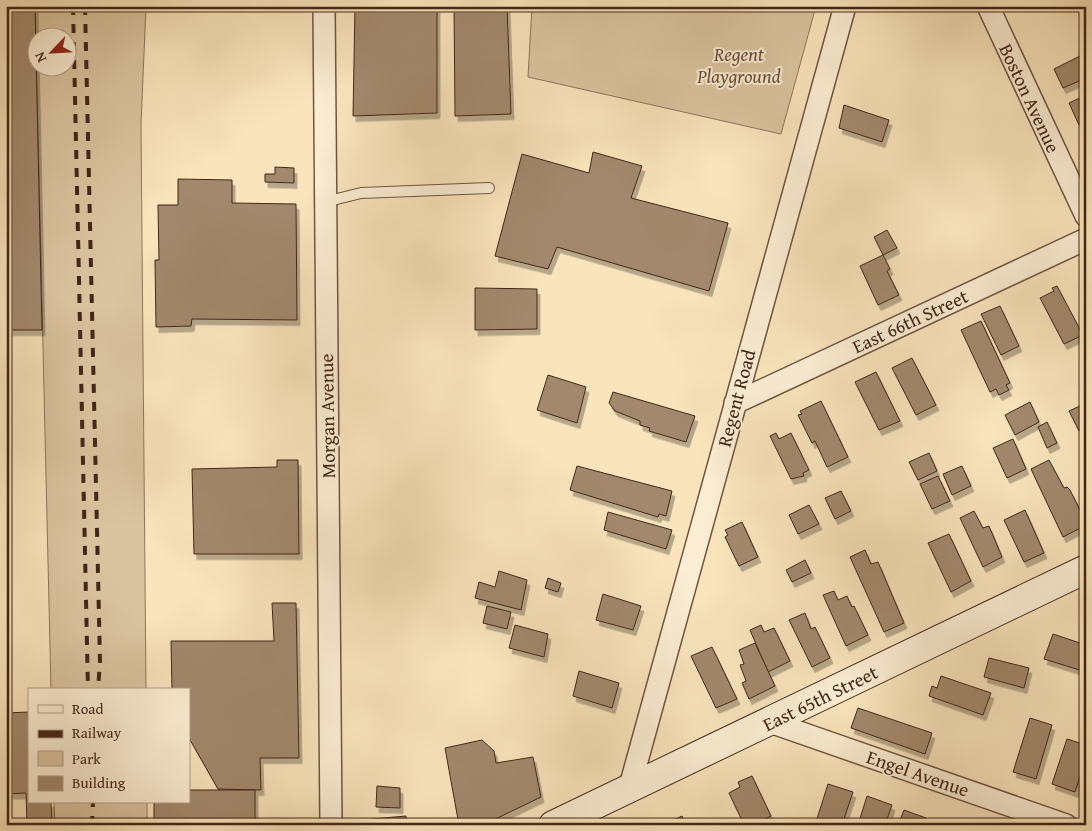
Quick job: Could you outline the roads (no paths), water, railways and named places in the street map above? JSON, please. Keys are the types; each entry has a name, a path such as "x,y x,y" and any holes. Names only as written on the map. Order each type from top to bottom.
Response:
{"street":[{"name":"Morgan Avenue","path":"324,6 331,825"},
{"name":"Regent Road","path":"629,790 846,6"},
{"name":"Boston Avenue","path":"988,6 1086,216"},
{"name":"East 66th Street","path":"735,403 1086,239"},
{"name":"East 65th Street","path":"553,825 1086,569"},
{"name":"Engel Avenue","path":"770,722 1066,825"}],"lane":[{"path":"325,202 361,193 489,188"}],"railway":[{"path":"73,6 88,688"},
{"path":"85,6 100,661 98,688"},
{"path":"92,825 93,804"}],"park label":[{"name":"Regent Playground","path":"739,65"}]}
